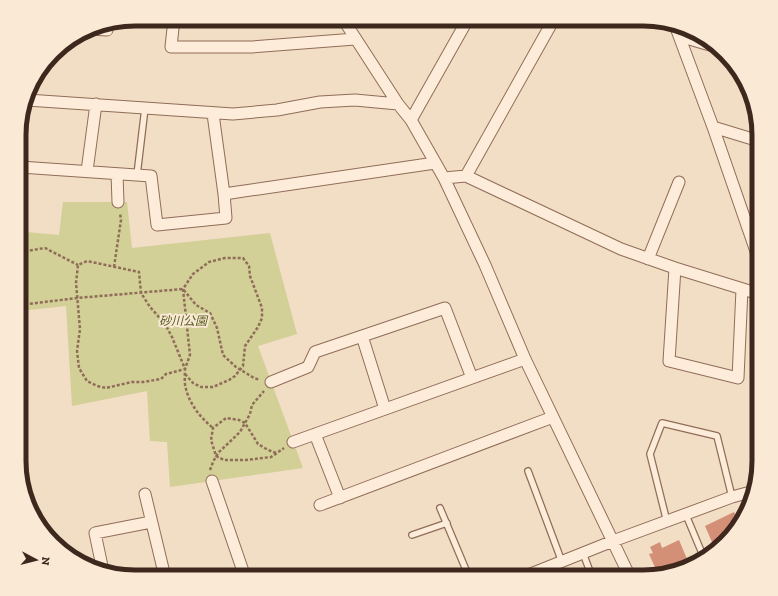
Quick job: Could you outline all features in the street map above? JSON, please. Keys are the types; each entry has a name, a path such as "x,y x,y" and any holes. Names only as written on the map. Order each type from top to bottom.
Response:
{"street":[{"path":"173,26 171,47 252,47 355,39"},
{"path":"347,26 398,104 411,120 444,178 481,258 524,359 627,570"},
{"path":"411,120 464,26"},
{"path":"466,176 550,26"},
{"path":"677,32 713,127 752,240"},
{"path":"679,36 701,43"},
{"path":"32,100 213,114 248,113 277,110 320,102 355,100 398,104"},
{"path":"87,171 96,104"},
{"path":"26,167 151,176 157,225 226,218 213,114"},
{"path":"713,127 752,139"},
{"path":"224,194 435,163"},
{"path":"117,174 118,202"},
{"path":"444,178 466,176 621,249 675,268 752,292"},
{"path":"648,259 679,182"},
{"path":"747,226 752,227"},
{"path":"675,268 669,361 738,378 742,289"},
{"path":"271,382 308,367 315,352 445,308 472,378"},
{"path":"362,336 385,409"},
{"path":"293,442 524,359"},
{"path":"320,505 553,417"},
{"path":"315,434 340,498"},
{"path":"212,481 243,570"},
{"path":"545,570 613,541 732,497 747,493"},
{"path":"145,494 163,570"},
{"path":"102,564 95,533 151,522"}],"lane":[{"path":"137,176 145,108"},
{"path":"667,522 650,454 662,423 717,436 732,497"},
{"path":"528,471 562,562"},
{"path":"440,508 466,570"},
{"path":"686,515 702,553"},
{"path":"412,535 447,523"},
{"path":"584,554 590,570"}],"path":[{"path":"114,267 121,220 118,202"},
{"path":"26,251 45,248 78,264 87,261 139,272 141,293 150,307 165,324 185,369"},
{"path":"185,374 193,383 201,387 213,387 229,380 241,370 245,357 245,346 258,327 262,318 262,308 250,276 249,266 242,258 225,258 209,262 193,274 183,289 190,355 185,369 185,374 186,388 202,419 213,428"},
{"path":"78,264 76,283 80,329 77,351 79,368 87,381 97,386 106,388 132,382 161,379 166,374 185,369"},
{"path":"26,304 77,298 183,289"},
{"path":"183,289 196,305 210,313 217,328 223,355 241,370 254,378 271,382 252,405 250,414 240,432 216,456 209,470 212,481"},
{"path":"276,453 258,444 245,423 239,420 226,418 213,428 211,440 216,456 224,460 246,460 271,456 276,453 293,442"}],"green space":[{"name":"砂川公園","path":"63,202 127,202 132,248 270,233 297,334 258,346 303,468 170,487 167,442 150,441 147,391 72,406 66,306 26,310 26,232 59,235"}],"building":[{"path":"734,512 736,517 725,533 713,545 705,526"},
{"path":"679,540 688,561 656,569 649,554 653,553 650,547 660,542 662,548"}]}
